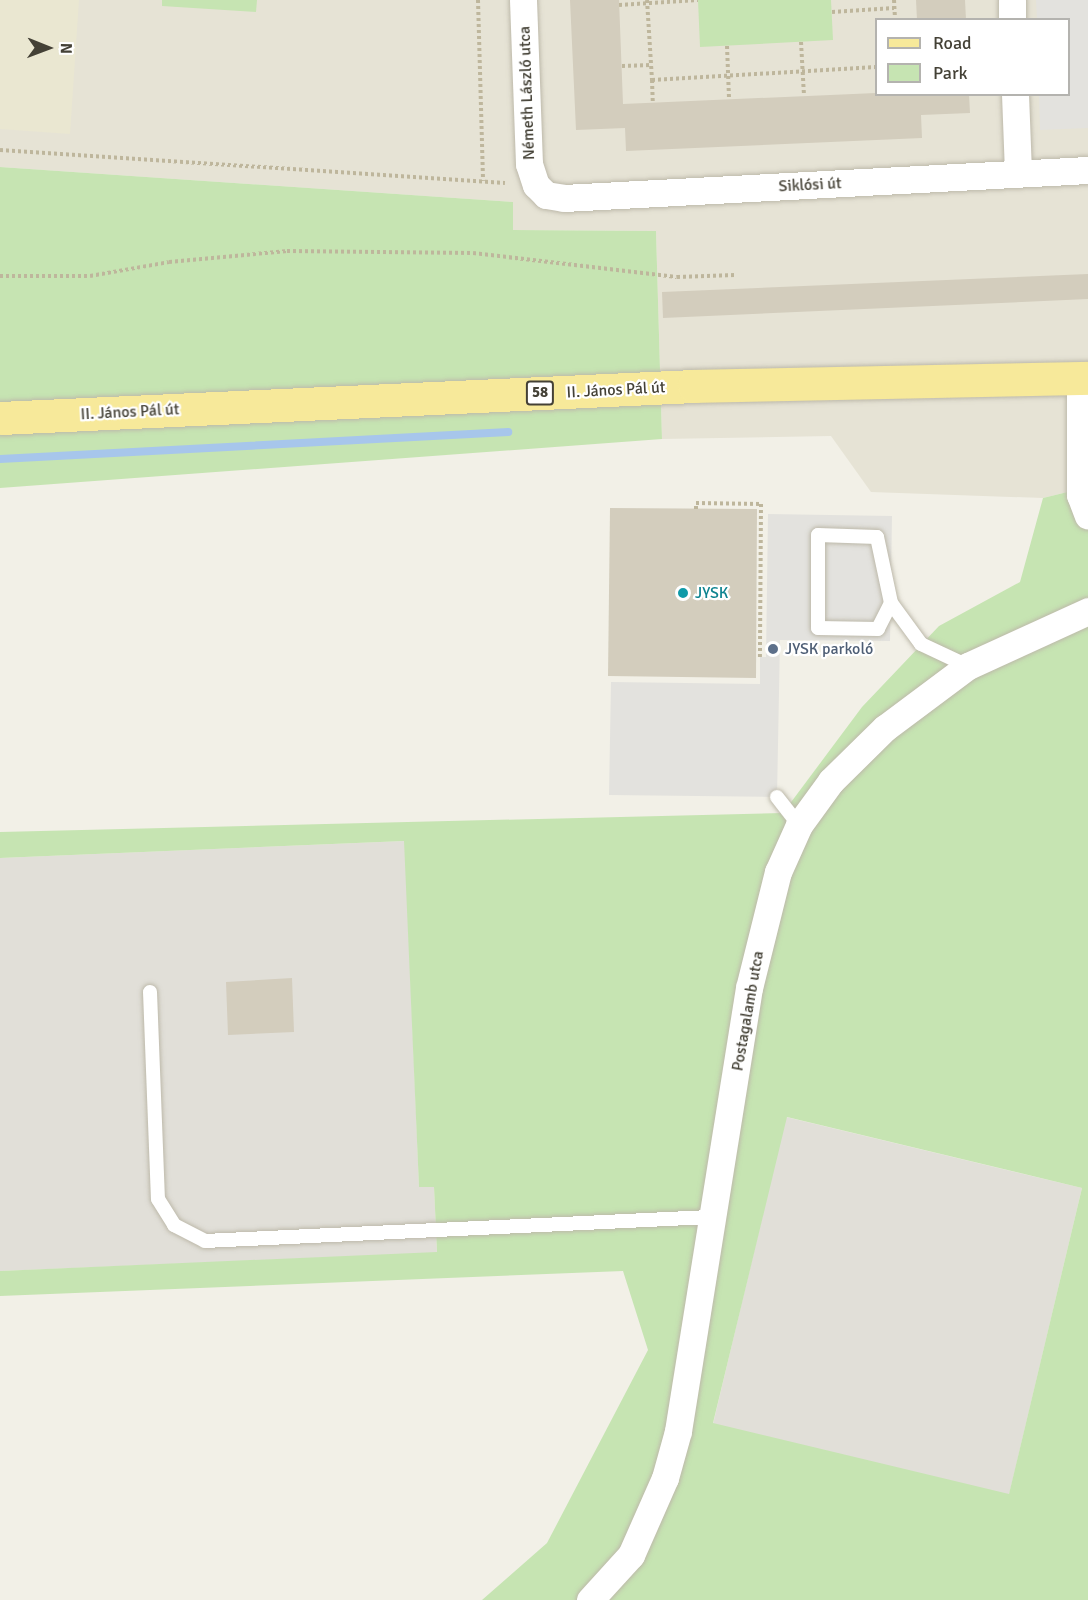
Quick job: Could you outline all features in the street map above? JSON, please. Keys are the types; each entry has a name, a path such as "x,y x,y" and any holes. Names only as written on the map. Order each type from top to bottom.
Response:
{"main road":[{"name":"II. János Pál út","path":"0,418 694,386 1084,378"}],"street":[{"name":"Németh László utca","path":"523,0 529,164 536,185"},
{"path":"1012,0 1012,18"},
{"path":"1015,96 1018,174"},
{"name":"Siklósi út","path":"536,185 546,195 564,198 1088,170"},
{"path":"1084,378 1080,495 1088,516"},
{"name":"Postagalamb utca","path":"590,1600 631,1555 665,1478 678,1431 749,988 778,872 799,825 831,781 885,728 968,666 1088,611"}],"lane":[{"path":"891,603 878,629 818,628 818,535 877,537 891,603 921,644 968,666"},
{"path":"777,797 799,825"},
{"path":"150,992 158,1199 174,1225 206,1240 711,1217"}],"path":[{"path":"478,0 483,182"},
{"path":"619,5 698,0"},
{"path":"894,0 895,18"},
{"path":"647,2 653,103"},
{"path":"832,12 894,8"},
{"path":"801,42 804,96"},
{"path":"727,46 729,99"},
{"path":"622,66 651,64"},
{"path":"652,80 875,67"},
{"path":"0,150 536,185"},
{"path":"0,276 90,276 170,262 287,251 473,253 677,277 735,275"},
{"path":"696,509 696,503 761,504 760,657"},
{"path":"762,514 768,514"}],"shaded area":[{"path":"0,0 1088,0 1088,487 1043,498 871,492 831,436 662,439 656,231 512,230 512,202 0,167"},
{"path":"0,0 79,0 70,134 0,129"},
{"path":"1036,0 1088,0 1088,128 1040,130 1039,96 1070,96 1070,18 1037,18"},
{"name":"JYSK parkoló","path":"768,514 892,516 890,641 780,640 777,797 609,795 611,682 760,684 760,657 766,657"},
{"path":"405,841 419,1187 434,1186 437,1253 0,1271 0,858"},
{"path":"786,1117 1082,1188 1009,1495 713,1424"}],"green space":[{"path":"162,0 257,0 256,12 162,6"},
{"path":"698,0 831,0 833,40 700,47"},
{"path":"0,167 513,202 513,230 656,231 662,439 0,488"},
{"path":"1088,487 1088,1600 482,1600 547,1543 648,1350 623,1271 0,1296 0,1271 437,1252 434,1187 419,1187 404,841 0,858 0,832 783,813 862,707 939,626 1020,582 1043,498","holes":["787,1117 1082,1188 1009,1494 713,1423"]}],"building":[{"path":"570,0 619,0 623,104 875,93 875,96 969,96 970,113 921,115 922,138 626,151 625,128 576,130"},
{"path":"916,0 965,0 966,18 917,18"},
{"path":"1088,274 1088,299 663,318 662,292"},
{"name":"JYSK","path":"610,508 757,509 756,678 608,676"},
{"path":"292,978 294,1032 228,1035 226,982"}],"waterway":[{"path":"0,459 508,432"}],"place":[{"name":"JYSK","path":"683,593"},
{"name":"JYSK parkoló","path":"773,649"}]}
